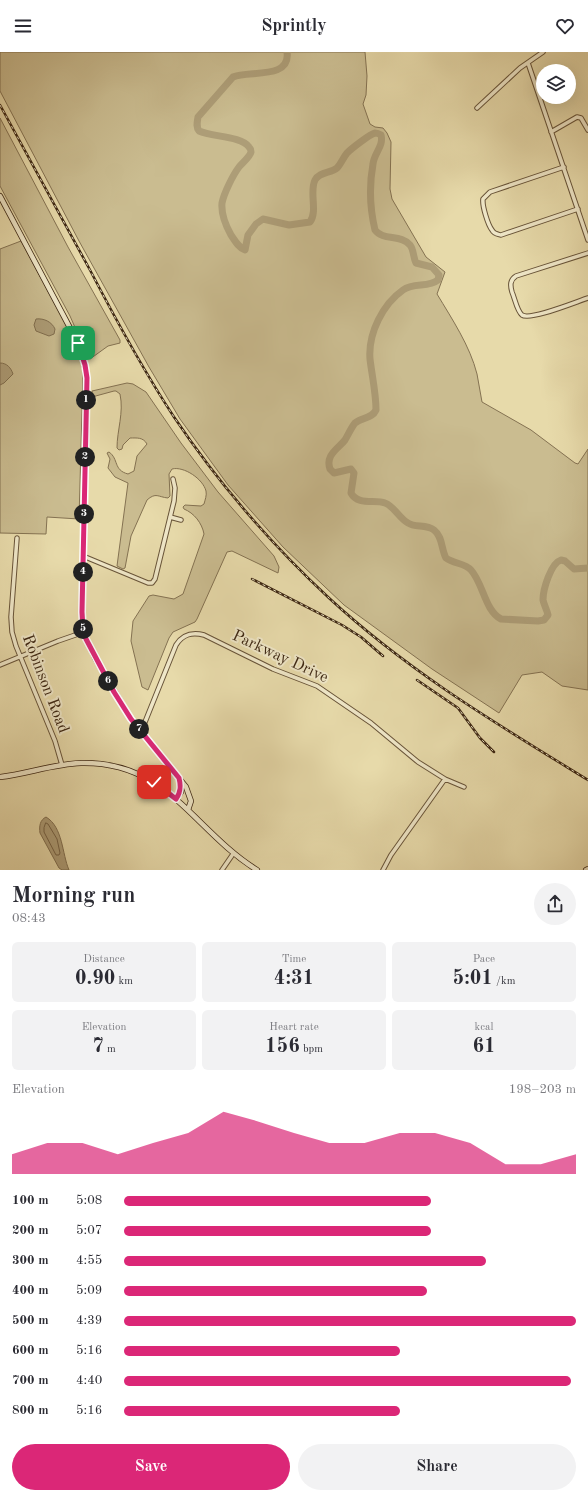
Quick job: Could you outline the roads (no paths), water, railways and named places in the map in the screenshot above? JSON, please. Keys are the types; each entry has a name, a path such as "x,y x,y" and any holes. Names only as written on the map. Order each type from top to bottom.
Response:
{"street":[{"path":"477,108 528,62 543,52"},
{"path":"528,62 588,240"},
{"path":"551,132 577,117 581,118 588,130"},
{"path":"564,167 490,192 483,199 483,206 492,230 495,233 501,234 578,209"},
{"path":"0,196 75,336 85,365 87,388 82,612 84,632 91,650 131,719 186,786 191,803 188,810"},
{"path":"588,253 516,276 512,279 510,284 519,311 526,317 536,316 588,298"},
{"path":"83,556 146,582 152,583 155,579 176,494 173,479"},
{"path":"170,517 181,520"},
{"name":"Robinson Road","path":"17,538 11,624 20,657 55,741 62,765"},
{"path":"0,665 58,640 84,632"},
{"name":"Parkway Drive","path":"142,732 176,645 183,637 189,634 197,634 213,640 273,669 317,686 371,724 424,766 445,779 464,788"},
{"path":"0,777 23,774 62,765 94,763 126,770 154,782 176,799 233,854 256,870"},
{"path":"176,799 181,792 179,778"},
{"path":"383,870 391,855 445,779"},
{"path":"222,870 233,854"}],"water":[{"path":"36,319 42,319 50,322 55,329 54,334 49,336 36,331 34,325"},
{"path":"0,363 8,366 13,374 0,385"},
{"path":"46,817 52,821 56,827 69,870 62,870 59,868 40,833 40,824"}],"waterway":[{"path":"287,52 286,61 282,67 276,70 233,77 198,117 197,126 199,131 240,141 245,143 251,150 249,156 239,167 232,179 222,203 224,220 234,240 245,250 248,235 256,224 263,219 289,225 310,222 314,207 313,185 317,177 337,168 349,151 369,136 377,133 381,135 382,139 374,160 372,172 371,206 375,230 383,235 406,242 411,247 416,263 432,267 439,275 438,280 430,284 412,286 403,290 383,311 374,329 370,349 376,410 372,415 355,423 345,440 331,456 329,460 330,469 334,473 351,469 354,473 351,493 354,497 362,501 385,503 408,523 428,527 434,530 439,536 446,558 466,566 471,570 491,610 501,619 544,620 548,615 543,600 544,590 548,577 557,562 561,560 565,561 574,569 588,568"}],"railway":[{"path":"0,105 151,381 191,442 266,535 329,598 390,650 454,696 588,780"},
{"path":"252,579 342,625 361,637 383,656"},
{"path":"417,680 458,708 480,738 494,752"}]}
